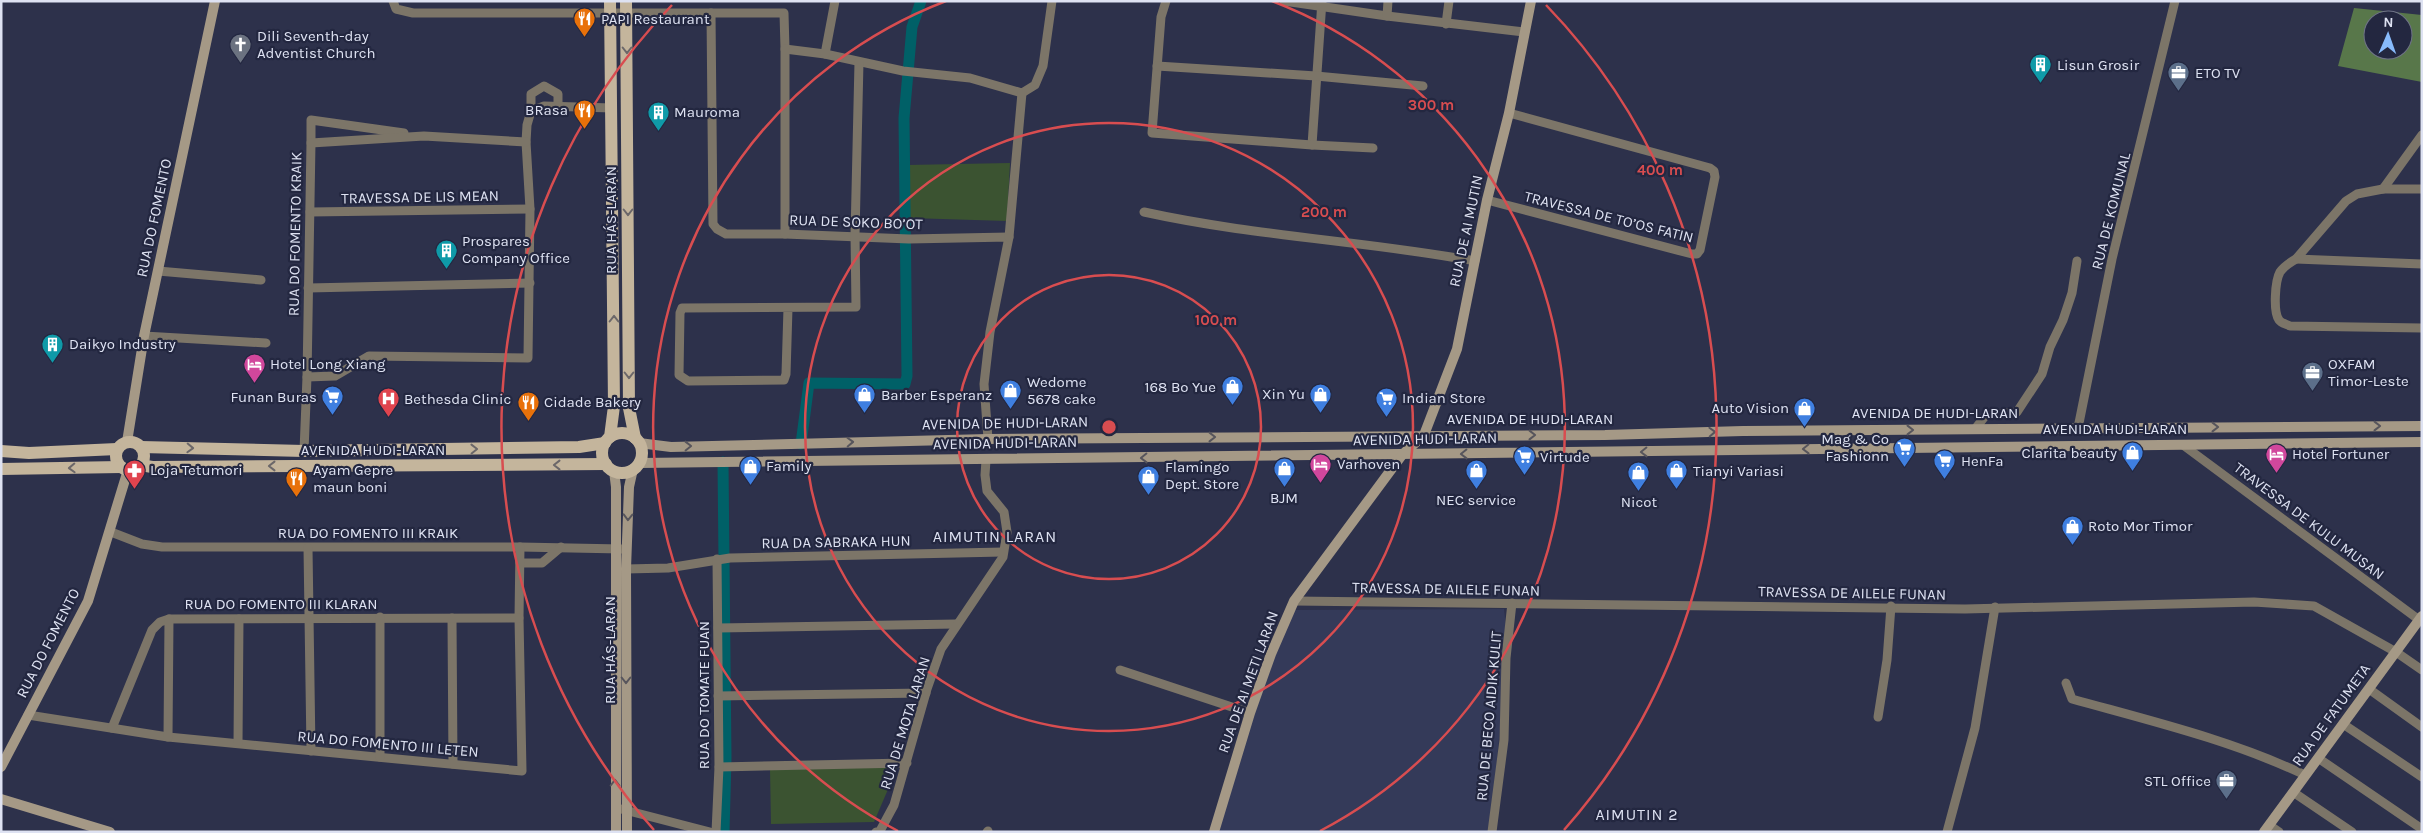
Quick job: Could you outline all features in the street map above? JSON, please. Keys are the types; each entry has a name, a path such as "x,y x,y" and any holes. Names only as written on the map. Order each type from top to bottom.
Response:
{"main road":[{"name":"RUA DO FOMENTO","path":"122,446 215,1"},
{"name":"RUA DE AI MUTIN","path":"1402,455 1424,435 1457,349 1486,200 1509,113 1524,32 1532,1"},
{"name":"RUA HÁS-LARAN","path":"626,7 629,408 637,440"},
{"name":"RUA HÁS-LARAN","path":"607,440 614,406 610,8"},
{"path":"612,114 627,122"},
{"name":"AVENIDA DE HUDI-LARAN","path":"637,440 671,447 988,439 1605,435 1975,429 2422,426"},
{"path":"141,447 304,452 579,447 607,440 622,433 637,440 642,456 636,466 627,472 610,467 602,454 607,440"},
{"path":"1,451 29,453 122,446 135,442 141,447 144,456 138,468 1,469"},
{"name":"AVENIDA HUDI-LARAN","path":"636,466 2422,442"},
{"path":"122,446 116,460 124,468"},
{"path":"29,453 29,469"},
{"name":"RUA DE AI METI LARAN","path":"1214,832 1250,713 1271,654 1294,601 1402,455"},
{"name":"AVENIDA HUDI-LARAN","path":"141,465 162,467 610,467"},
{"name":"RUA HÁS-LARAN","path":"627,832 626,569 629,487 636,466"},
{"name":"RUA HÁS-LARAN","path":"610,467 616,487 616,832"},
{"name":"RUA DO FOMENTO","path":"1,766 88,601 111,532 124,468"},
{"name":"RUA DE FATUMETA","path":"2266,828 2421,619"},
{"path":"1,799 110,832"}],"street":[{"path":"393,1 396,9 412,13 626,7 712,13 784,13 785,234"},
{"path":"766,1 767,12"},
{"path":"825,54 836,1"},
{"path":"785,49 825,54 903,71 970,78 1022,93 1035,85 1043,66 1052,1"},
{"path":"1166,1 1161,17 1154,134 1312,146 1373,148"},
{"path":"1284,1 1321,4 1386,16 1446,24 1524,32"},
{"path":"1386,16 1388,1"},
{"path":"1446,24 1448,1"},
{"name":"RUA DE KOMUNAL","path":"2078,428 2112,259 2175,1"},
{"path":"1312,146 1321,4"},
{"name":"RUA DE SOKO BO’OT","path":"712,13 713,224 717,229 726,234 785,234 909,239 1009,237"},
{"path":"788,308 786,374 784,380 688,381 679,376 680,313 682,308 856,307 859,62"},
{"path":"1157,66 1316,76 1423,86"},
{"path":"307,377 335,376 369,356 525,359 530,355 530,210 526,142 527,125 531,112 530,94 544,86 558,94 558,106"},
{"path":"988,439 984,384 990,332 1009,237 1022,93"},
{"path":"531,112 544,106 558,106 612,114"},
{"name":"TRAVESSA DE TO’OS FATIN","path":"1486,200 1692,254 1697,254 1700,250 1715,177 1714,171 1710,168 1509,113"},
{"path":"311,143 311,120 424,136"},
{"path":"2383,189 2418,147 2422,134"},
{"name":"RUA DO FOMENTO KRAIK","path":"304,452 311,143 424,136 526,142"},
{"path":"2422,189 2369,190 2346,201 2296,259 2286,264 2280,272 2277,281 2276,302 2277,317 2280,322 2290,326 2422,328"},
{"name":"TRAVESSA DE LIS MEAN","path":"310,212 530,210"},
{"path":"1144,212 1222,227 1428,252 1474,261"},
{"path":"2296,259 2422,264"},
{"path":"1975,429 1986,415 2011,414 2022,407 2042,374 2050,347 2063,320 2072,293 2078,261"},
{"path":"158,272 261,280"},
{"path":"308,288 530,283"},
{"path":"144,336 266,342"},
{"name":"TRAVESSA DE KULU MUSAN","path":"2183,445 2421,619"},
{"name":"RUA DE MOTA LARAN","path":"876,832 880,831 894,804 941,649 956,624 1003,557 1007,532 1004,512 987,491 984,475 986,460"},
{"name":"RUA DO FOMENTO III KRAIK","path":"111,532 142,544 162,547 561,547 627,549"},
{"name":"RUA DO FOMENTO III LETEN","path":"28,715 168,737 522,771 519,618 520,547"},
{"path":"520,563 542,563 561,547"},
{"path":"308,548 311,751"},
{"name":"RUA DA SABRAKA HUN","path":"717,559 1003,552"},
{"path":"626,569 668,568 717,559"},
{"name":"RUA DO TOMATE FUAN","path":"716,832 719,767 717,559"},
{"name":"TRAVESSA DE AILELE FUNAN","path":"1294,601 1965,608 2254,602 2314,606 2396,652 2422,670"},
{"name":"RUA DE BECO AIDIK KULIT","path":"1492,832 1504,740 1506,658 1512,603"},
{"path":"1878,717 1887,660 1891,606"},
{"path":"1947,832 1975,728 1994,607"},
{"path":"380,617 380,757"},
{"path":"452,618 453,764"},
{"name":"RUA DO FOMENTO III KLARAN","path":"112,728 152,630 160,622 169,619 519,618"},
{"path":"168,737 169,619"},
{"path":"238,619 238,743"},
{"path":"718,628 731,626 956,624"},
{"path":"1120,670 1250,713"},
{"path":"2066,683 2072,699 2218,741 2275,761 2305,775"},
{"path":"2369,689 2422,727"},
{"path":"718,696 926,694"},
{"path":"2343,724 2422,777"},
{"path":"2318,758 2422,830"},
{"path":"719,767 907,763"},
{"path":"2293,792 2352,832"},
{"path":"615,807 710,832"},
{"path":"2266,828 2279,832"}],"shaded area":[{"path":"1504,609 1508,646 1490,832 1215,832 1271,650 1293,610"}],"green space":[{"path":"2354,8 2373,10 2363,10 2363,60 2413,60 2413,14 2422,15 2422,82 2338,66"},
{"path":"1010,163 1007,221 909,218 907,165"},
{"path":"898,766 874,822 771,824 770,769"}],"waterway":[{"path":"801,444 809,383 905,384 907,376 904,118 912,27 921,1"},
{"path":"723,462 726,758 724,832"}],"place":[{"name":"PAPI Restaurant","path":"585,38"},
{"name":"Dili Seventh-day Adventist Church","path":"241,64"},
{"name":"Lisun Grosir","path":"2041,84"},
{"name":"ETO TV","path":"2179,92"},
{"name":"BRasa","path":"584,129"},
{"name":"Mauroma","path":"658,131"},
{"name":"Prospares Company Office","path":"446,269"},
{"name":"Daikyo Industry","path":"53,363"},
{"name":"Hotel Long Xiang","path":"254,383"},
{"name":"OXFAM Timor-Leste","path":"2312,392"},
{"name":"168 Bo Yue","path":"1232,406"},
{"name":"Wedome 5678 cake","path":"1011,410"},
{"name":"Xin Yu","path":"1321,413"},
{"name":"Barber Esperanz","path":"865,414"},
{"name":"Funan Buras","path":"333,416"},
{"name":"Indian Store","path":"1386,417"},
{"name":"Bethesda Clinic","path":"388,418"},
{"name":"Cidade Bakery","path":"528,421"},
{"name":"Auto Vision","path":"1805,427"},
{"name":"Mag & Co Fashionn","path":"1905,467"},
{"name":"Clarita beauty","path":"2133,472"},
{"name":"Hotel Fortuner","path":"2276,473"},
{"name":"Virtude","path":"1524,476"},
{"name":"HenFa","path":"1945,480"},
{"name":"Varhoven","path":"1321,483"},
{"name":"Family","path":"750,485"},
{"name":"BJM","path":"1284,488"},
{"name":"Loja Tetumori","path":"134,489"},
{"name":"NEC service","path":"1476,490"},
{"name":"Tianyi Variasi","path":"1677,490"},
{"name":"Nicot","path":"1639,492"},
{"name":"Flamingo Dept. Store","path":"1149,495"},
{"name":"Ayam Gepre maun boni","path":"297,498"},
{"name":"Roto Mor Timor","path":"2072,545"},
{"name":"STL Office","path":"2227,800"}],"district":[{"name":"AIMUTIN LARAN","path":"995,536"},
{"name":"AIMUTIN 2","path":"1637,814"}]}
